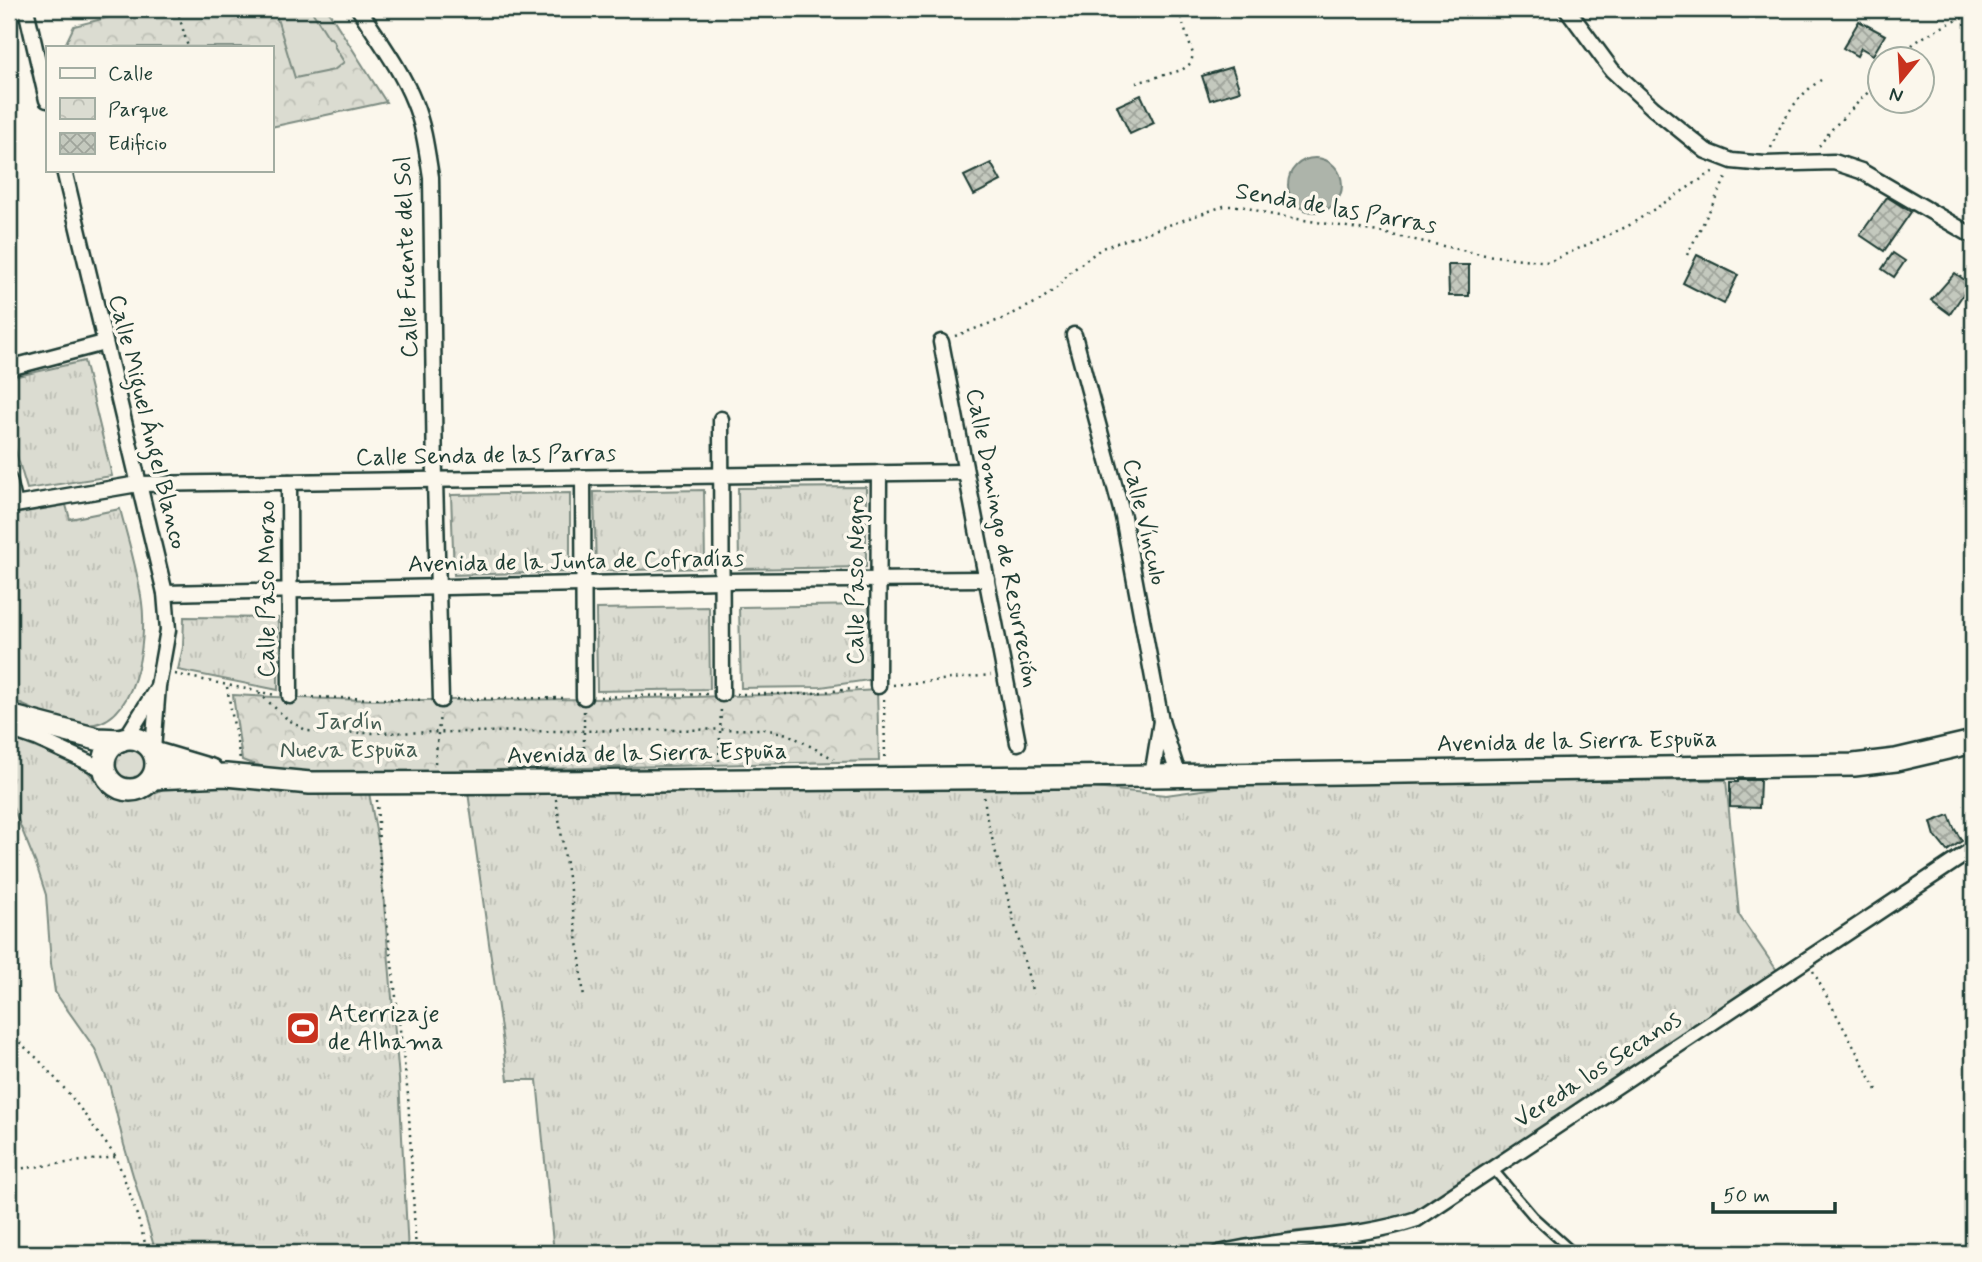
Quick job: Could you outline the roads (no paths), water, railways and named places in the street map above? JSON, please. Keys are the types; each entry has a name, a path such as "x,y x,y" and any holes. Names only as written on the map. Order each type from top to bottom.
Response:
{"main road":[{"path":"12,720 97,739 141,740 153,751 157,769 153,778 140,789 131,791 114,785 104,765 12,720"},
{"path":"104,765 110,748 124,739"},
{"name":"Avenida de la Sierra Espuña","path":"153,751 234,770 310,783 553,782 1854,765 1896,760 1973,742"},
{"name":"Avenida de la Sierra Espuña","path":"153,778 234,770"},
{"name":"Avenida de la Sierra Espuña","path":"1069,777 1146,788 1175,785 1178,774"}],"street":[{"path":"9,17 17,9"},
{"path":"26,9 46,96"},
{"name":"Calle Fuente del Sol","path":"359,9 403,78 415,104 425,136 432,177 435,480 441,700"},
{"path":"1567,9 1612,70 1706,151 1732,161 1765,164 1834,162 1861,171 1973,236"},
{"name":"Calle Miguel Ángel Blanco","path":"64,172 165,593 168,630 165,684 153,751"},
{"name":"Calle Vínculo","path":"1074,335 1123,517 1161,721 1178,774"},
{"name":"Calle Domingo de Resurreción","path":"941,342 1018,743"},
{"path":"9,368 104,343"},
{"path":"721,419 722,694"},
{"name":"Calle Senda de las Parras","path":"12,506 138,484 965,472"},
{"name":"Calle Paso Negro","path":"879,473 881,686"},
{"path":"583,478 584,697"},
{"path":"9,480 12,506"},
{"name":"Calle Paso Morao","path":"289,482 290,696"},
{"name":"Avenida de la Junta de Cofradías","path":"165,593 722,581 987,579"},
{"name":"Calle Miguel Ángel Blanco","path":"124,739 165,684"},
{"name":"Calle Vínculo","path":"1152,776 1161,721"},
{"name":"Vereda los Secanos","path":"1219,1253 1304,1238 1387,1229 1417,1219 1973,849"}],"lane":[{"path":"1491,1168 1532,1216 1574,1253"}],"place":[{"name":"Aterrizaje de Alhama","path":"303,1028"}],"park label":[{"name":"Jardín Nueva Espuña","path":"349,736"}]}
